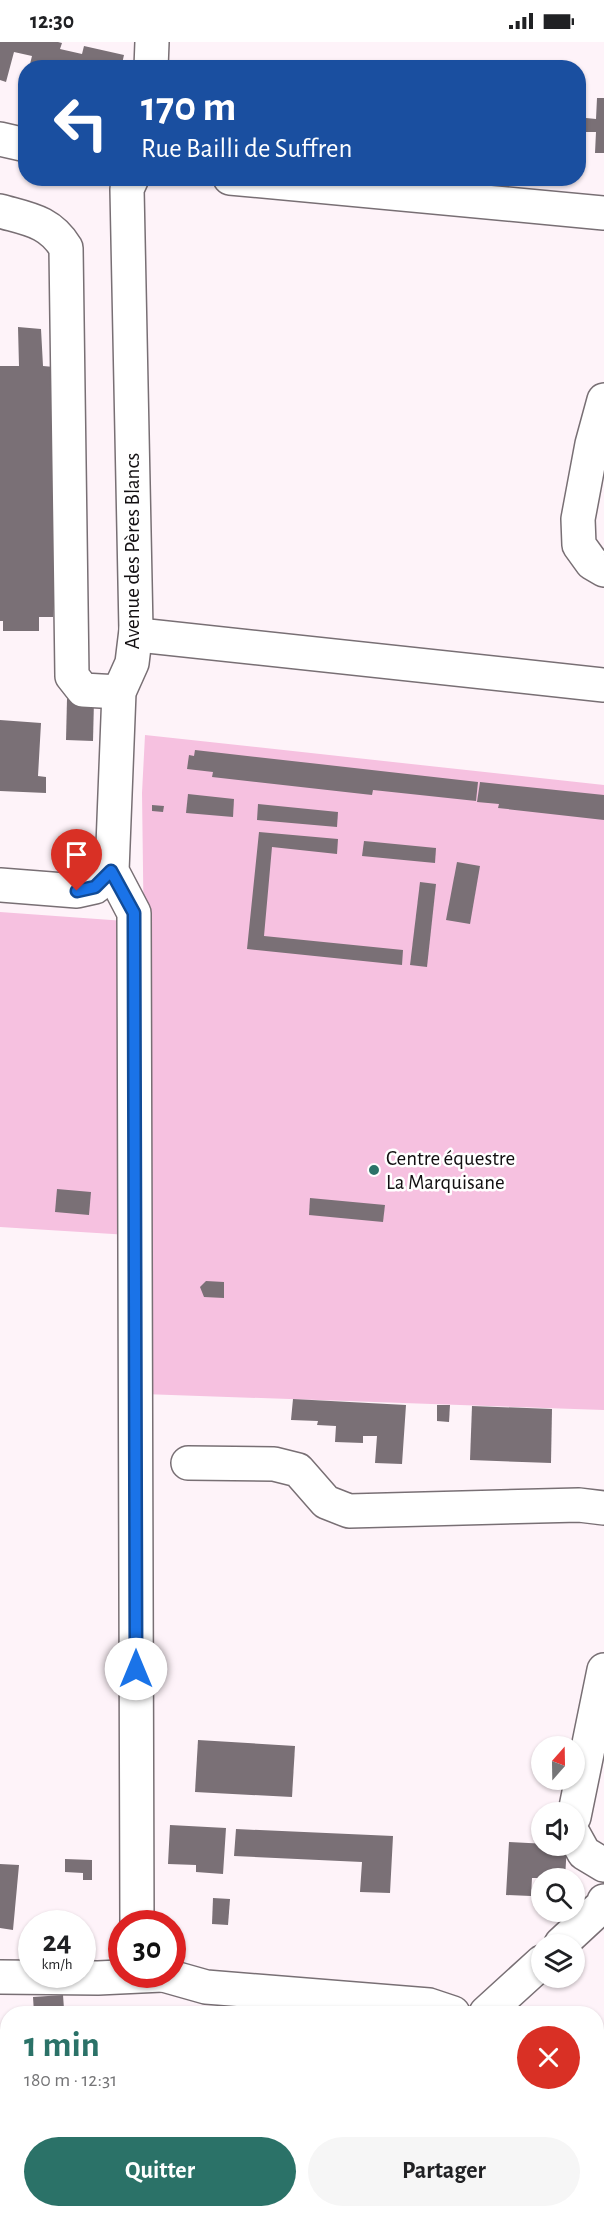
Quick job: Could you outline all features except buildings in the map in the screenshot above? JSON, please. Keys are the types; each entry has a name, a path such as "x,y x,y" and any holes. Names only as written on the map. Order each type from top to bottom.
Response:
{"street":[{"path":"151,60 152,42"},
{"path":"0,139 18,143"},
{"name":"Avenue des Pères Blancs","path":"111,871 119,692 132,663 136,630 132,186"},
{"path":"315,186 604,213"},
{"path":"0,211 38,222 58,235 66,248 72,676 84,690 119,692"},
{"path":"604,400 592,444 578,519 579,545 592,563 604,570"},
{"path":"136,630 148,636 604,685"},
{"path":"0,885 77,891 95,887 111,871 134,913 137,1910"},
{"path":"188,1463 274,1464 298,1470 326,1502 349,1511 579,1505 604,1508"},
{"path":"577,1802 604,1670"},
{"path":"585,1854 604,1866"},
{"path":"572,1934 603,1905 604,1901"},
{"path":"494,2006 531,1972"},
{"path":"0,1977 108,1978"},
{"path":"186,1982 206,1987 432,2006"}],"shaded area":[{"name":"Centre équestre La Marquisane","path":"145,735 604,785 604,1410 143,1394 142,793"},
{"path":"0,912 125,921 129,1235 0,1227"}],"place":[{"name":"Centre équestre La Marquisane","path":"374,1170"}],"route":[{"path":"77,891 95,887 111,871 134,913 136,1669"}]}
